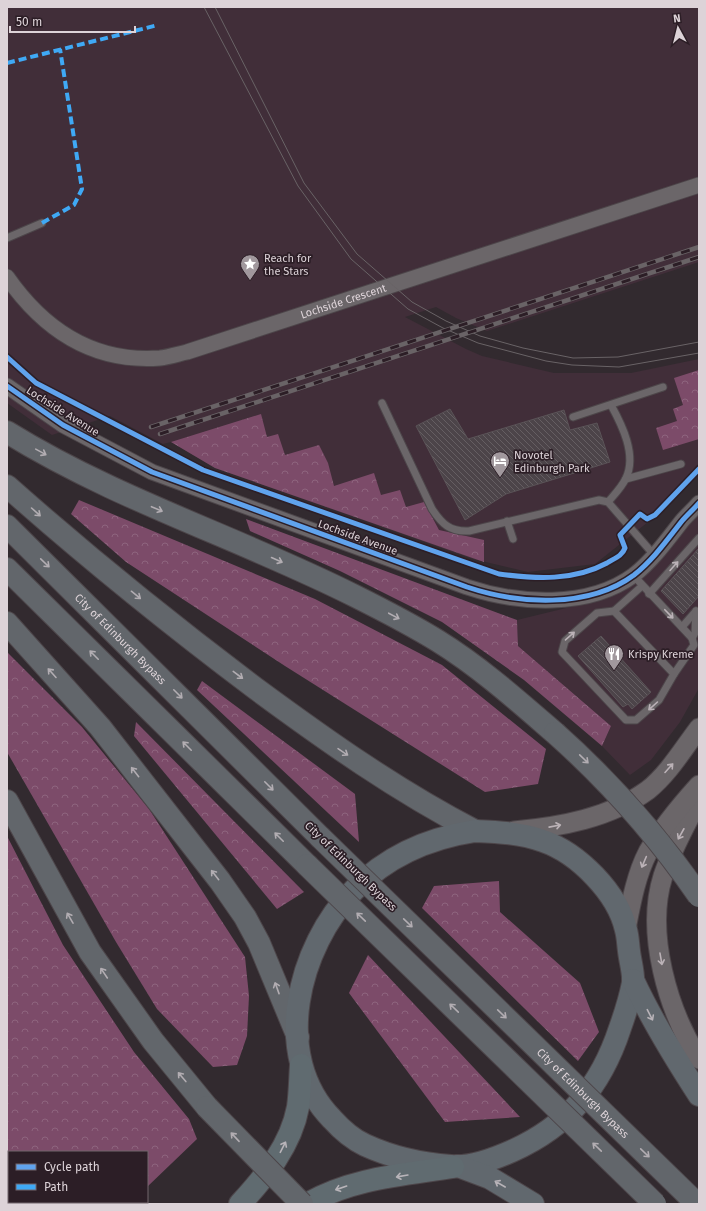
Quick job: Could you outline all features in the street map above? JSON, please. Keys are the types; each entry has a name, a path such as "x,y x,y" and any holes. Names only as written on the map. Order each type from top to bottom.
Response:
{"highway":[{"path":"240,1204 277,1158 291,1132 298,1108 301,1064 297,1010 306,971 319,937 353,890 377,869 417,847 447,836 475,831 502,832 545,841 574,859 592,874 609,893 619,910 626,929 633,980 667,1045 699,1095"},
{"path":"307,1204 337,1189 362,1181 494,1159 528,1144 557,1125 579,1104 601,1073 613,1050 624,1018 633,980"},
{"path":"301,1064 313,1095 323,1110 342,1130 360,1143 383,1153 456,1166 490,1178 533,1204"}],"main road":[{"path":"7,432 87,477 314,577 397,618 439,642 512,696 586,761 633,810 664,846 699,896"},
{"path":"7,486 115,579 191,640 333,746 392,785 475,831"},
{"name":"City of Edinburgh Bypass","path":"7,526 320,837 697,1204"},
{"path":"7,568 307,865 655,1204"},
{"path":"7,623 100,727 220,881 245,917 259,943 298,1037"},
{"path":"7,801 90,952 153,1041 207,1107 241,1144 302,1204"}],"street":[{"name":"Lochside Crescent","path":"7,277 19,295 37,314 57,331 81,345 107,354 134,358 161,358 187,352 699,185"},
{"name":"Lochside Avenue","path":"7,386 63,425 152,472 486,594 511,599 537,601 571,598 603,591 637,581 655,556 698,506"},
{"path":"502,832 543,828 567,823 612,810 631,800 648,790 660,778 674,763 699,728"},
{"path":"626,929 632,898 648,852 669,820 699,785"},
{"path":"699,799 678,837 663,877 657,929 666,983 674,1010 699,1060"}],"lane":[{"path":"7,238 42,223"},
{"path":"573,417 663,388"},
{"path":"382,403 423,491 440,522 449,528 459,531 599,500 608,502 655,556"},
{"path":"608,502 626,479 630,460 622,428 611,404"},
{"path":"626,479 681,464"},
{"path":"508,521 512,539"},
{"path":"649,594 699,538"},
{"path":"637,581 692,638 694,645 674,674 659,700 636,720 626,720 562,652 565,641 597,613 614,611 637,581"},
{"path":"682,627 697,609"},
{"path":"692,638 695,633 697,609"},
{"path":"614,611 674,674"}],"shaded area":[{"path":"7,7 699,7 699,262 487,331 456,318 436,307 405,317 482,356 554,373 631,373 699,359 699,463 648,522 595,564 528,572 473,559 215,468 171,442 163,444 110,416 52,435 7,403"},
{"path":"699,514 699,688 680,722 651,760 630,775 602,746 611,726 518,646 517,620 603,599 644,576 695,515"}],"green space":[{"path":"699,370 699,439 663,450 656,428 677,421 673,409 683,405 674,378"},
{"path":"261,414 267,437 278,434 285,455 319,445 328,463 334,486 374,473 381,495 400,490 406,507 424,502 439,530 484,540 484,562 215,468 171,442"},
{"path":"79,500 315,599 442,665 546,749 538,784 485,792 285,666 126,562 71,514"},
{"path":"246,519 517,620 518,646 611,726 602,746 524,680 442,622 340,571 250,531"},
{"path":"7,652 82,727 149,809 245,957 249,996 247,1036 237,1065 213,1067 157,1009 116,942 7,752"},
{"path":"202,681 355,794 359,842 197,690"},
{"path":"136,722 304,892 277,909 134,736"},
{"path":"7,836 63,945 134,1052 189,1119 197,1139 148,1186 148,1151 8,1151 8,1203 138,1203 7,1204"},
{"path":"499,881 500,912 580,983 599,1032 578,1061 422,908 434,886"},
{"path":"368,955 520,1117 445,1122 349,993"}],"building":[{"name":"Novotel Edinburgh Park","path":"450,409 468,439 564,410 570,430 597,423 610,462 506,494 465,520 416,426"},
{"path":"699,548 699,596 683,614 661,591"},
{"path":"601,636 651,692 632,709 628,704 623,707 578,656"}],"tram line":[{"path":"204,7 298,186 351,259 408,309 443,328 478,343 546,361 572,365 619,367 699,353"},
{"path":"215,7 304,183 357,254 412,302 446,321 480,336 523,348 573,358 618,357 699,342"}],"railway":[{"path":"151,427 699,247"},
{"path":"160,434 699,257"}],"marked path":[{"path":"7,63 158,25"},
{"path":"42,223 74,205 82,189 60,49"}],"cycle path":[{"path":"7,357 36,383 203,470 499,574 527,577 568,576 594,569 607,563 618,557 624,551 625,548 620,535 640,514 647,519 655,515 699,469"},
{"path":"7,386 63,425 152,472 467,587 508,597 530,600 574,598 596,594 616,586 634,575 647,563 660,550 682,521 699,503"}],"place":[{"name":"Reach for the Stars","path":"250,281"},
{"name":"Novotel Edinburgh Park","path":"500,478"},
{"name":"Krispy Kreme","path":"614,671"}]}
